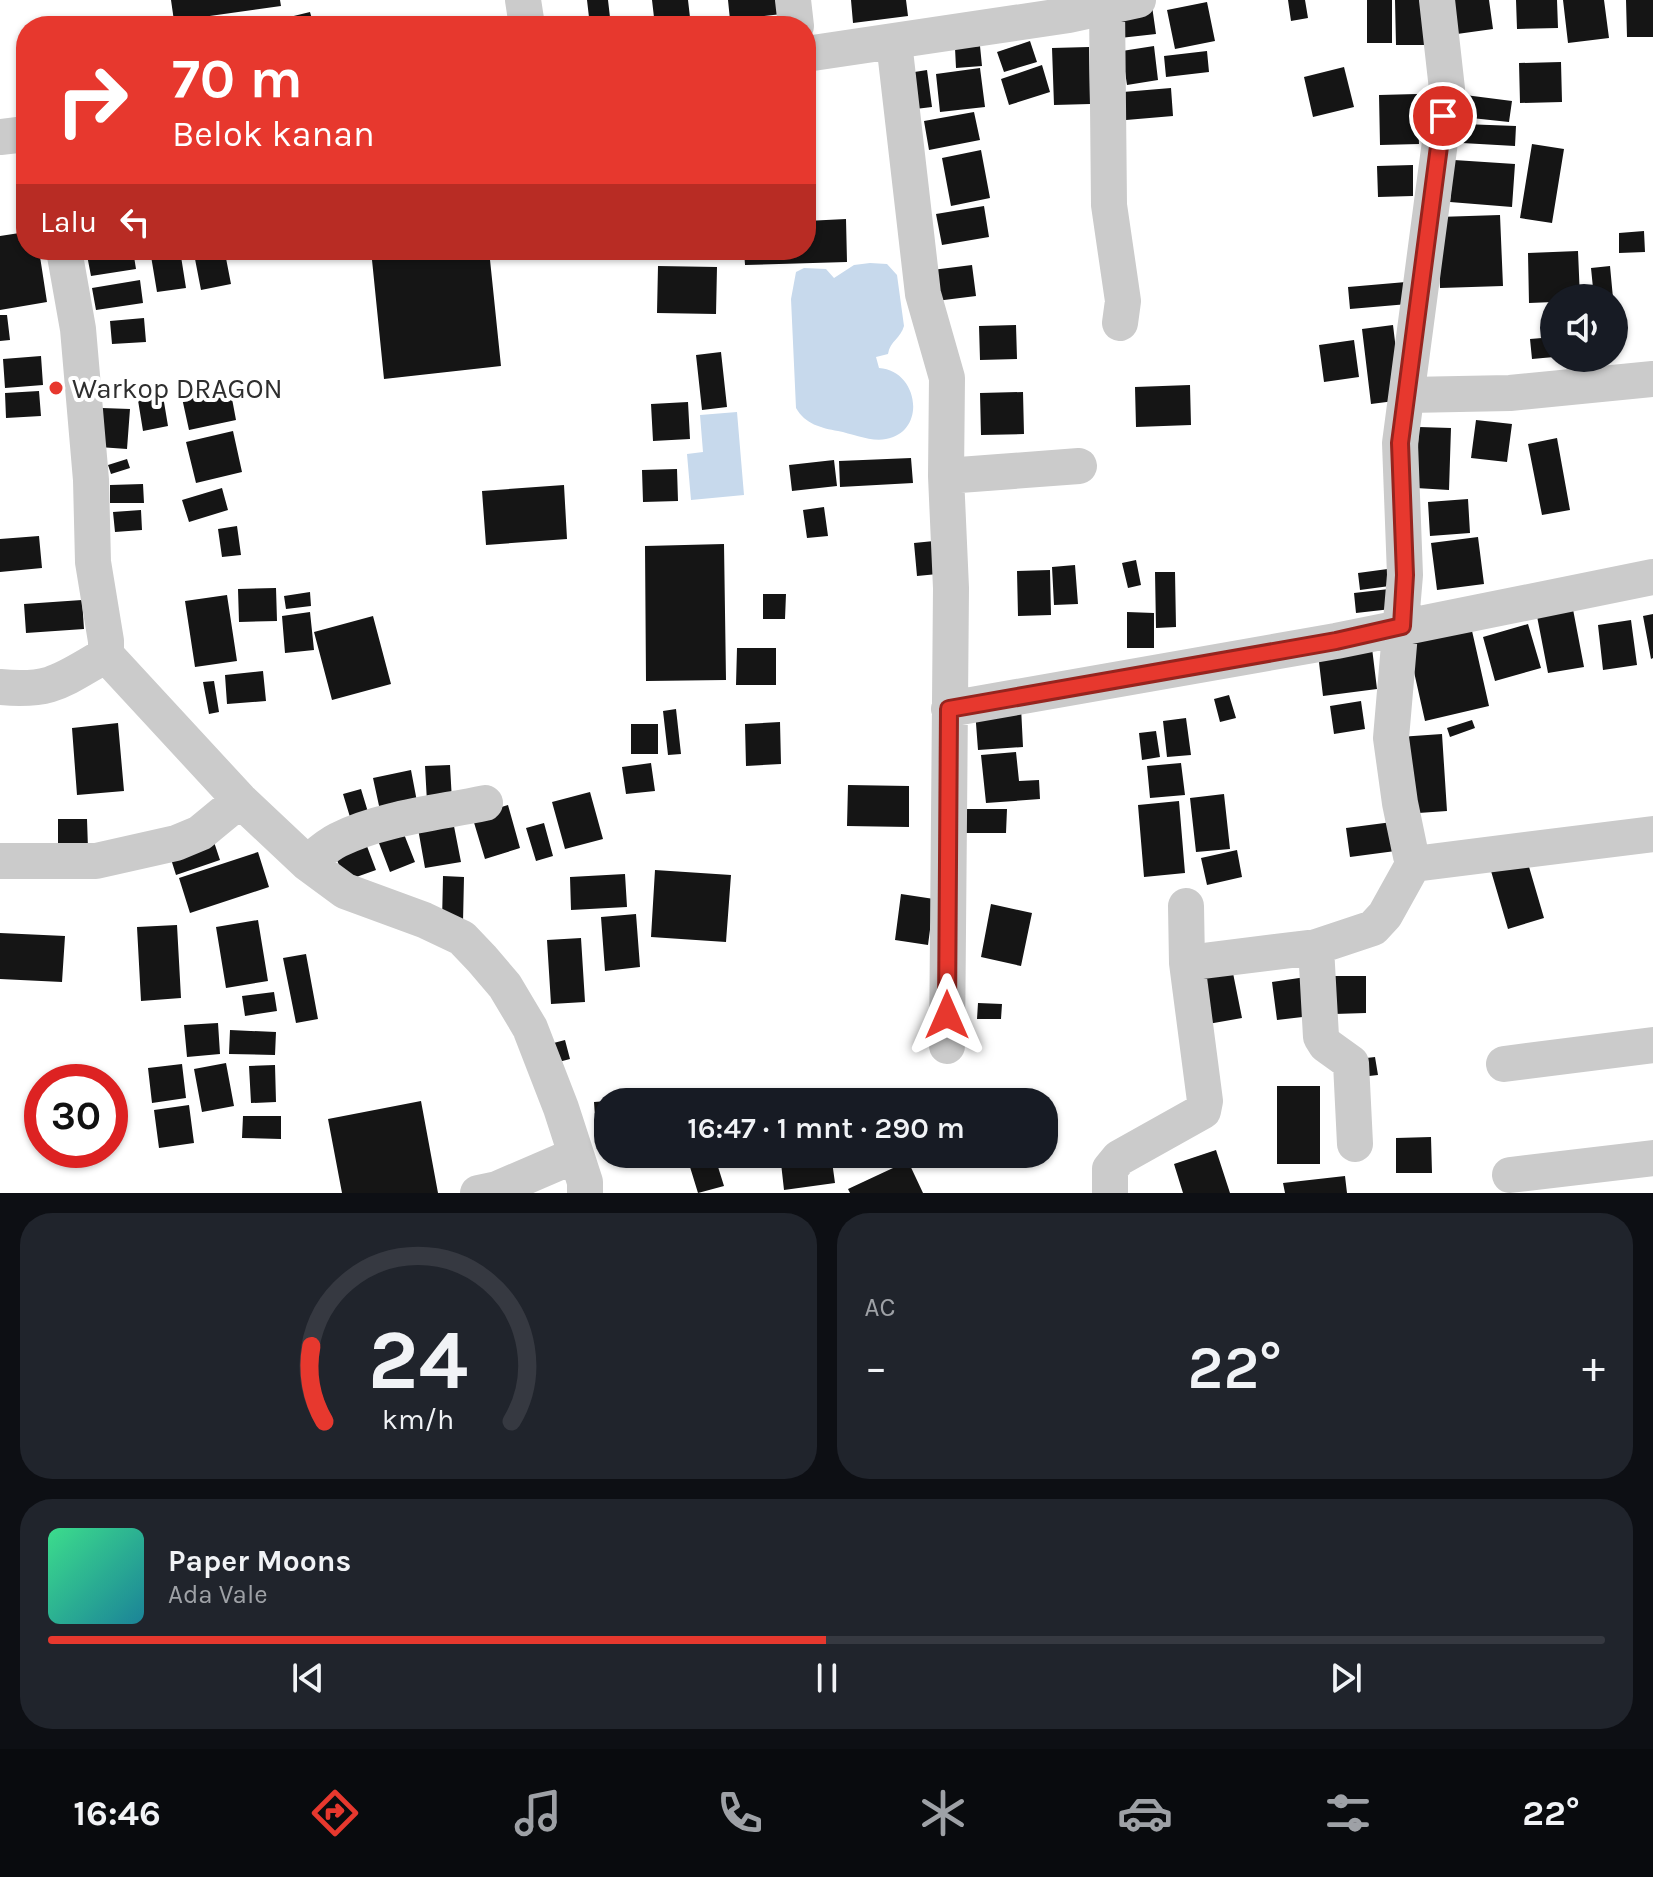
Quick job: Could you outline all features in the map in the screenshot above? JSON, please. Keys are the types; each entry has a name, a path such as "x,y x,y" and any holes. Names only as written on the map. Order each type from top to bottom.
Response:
{"street":[{"path":"1437,0 1447,89 1400,443 1405,575 1391,738 1411,856 1418,862 1653,834"},
{"path":"816,53 1069,15 1123,3 1109,205 1123,301 1120,323"},
{"path":"894,42 923,294 947,378 946,476 951,588 947,1046"},
{"path":"66,260 78,329 91,480 93,562 106,655 240,800 307,863 345,891 424,920 462,938 482,959 505,986 530,1028 557,1096 585,1193"},
{"path":"1408,395 1510,393 1653,379"},
{"path":"946,476 1079,466"},
{"path":"949,709 1336,641 1653,577"},
{"path":"0,687 35,689 54,685 106,655"},
{"path":"0,861 96,861 176,843 200,833 240,800"},
{"path":"307,863 327,847 349,836 407,818 485,803"},
{"path":"1187,963 1316,947 1373,928 1385,915 1418,862"},
{"path":"1110,1193 1110,1169 1119,1158 1203,1111 1205,1101 1187,963 1186,906"},
{"path":"1316,947 1321,1037 1326,1045 1351,1063 1355,1144"},
{"path":"1504,1064 1653,1045"},
{"path":"478,1193 497,1189 576,1155"},
{"path":"1510,1175 1653,1158"}],"water":[{"path":"887,264 897,275 904,326 888,354 876,357 879,368 892,371 902,379 913,401 913,414 908,425 899,434 880,440 820,427 809,422 796,408 791,299 796,272 804,268 826,269 834,278 854,265"},
{"path":"737,412 744,495 691,500 687,454 703,452 700,415"}],"building":[{"path":"171,0 280,0 281,6 210,16 173,16"},
{"path":"587,0 608,0 610,16 589,16"},
{"path":"652,0 688,0 690,16 654,16"},
{"path":"728,0 781,0 782,14 730,16"},
{"path":"851,0 906,0 908,16 853,23"},
{"path":"1288,0 1305,0 1308,18 1291,21"},
{"path":"1367,0 1392,0 1392,43 1367,43"},
{"path":"1395,0 1429,0 1429,45 1396,45"},
{"path":"1453,0 1489,0 1493,29 1457,34"},
{"path":"1516,0 1557,0 1558,28 1517,29"},
{"path":"1563,0 1604,0 1609,38 1568,43"},
{"path":"1626,0 1653,0 1653,37 1627,37"},
{"path":"1207,2 1215,41 1175,49 1167,10"},
{"path":"1152,6 1156,34 1120,38 1117,10"},
{"path":"1030,41 1037,62 1004,72 997,52"},
{"path":"980,46 982,66 956,68 955,48"},
{"path":"1154,46 1158,80 1127,85 1122,51"},
{"path":"1089,47 1090,104 1054,105 1052,48"},
{"path":"1207,51 1209,72 1166,77 1164,56"},
{"path":"1561,62 1562,102 1520,103 1519,63"},
{"path":"1042,65 1050,92 1009,105 1001,79"},
{"path":"1344,67 1354,107 1313,117 1304,77"},
{"path":"980,68 985,107 940,112 936,74"},
{"path":"927,70 932,107 907,110 902,74"},
{"path":"1171,88 1173,116 1126,120 1123,92"},
{"path":"1417,94 1419,144 1380,145 1379,95"},
{"path":"1465,95 1512,101 1509,122 1462,117"},
{"path":"974,112 980,140 929,150 924,121"},
{"path":"1463,124 1516,126 1515,146 1462,143"},
{"path":"1532,144 1564,149 1552,223 1520,218"},
{"path":"981,150 990,198 951,206 942,158"},
{"path":"1454,160 1515,164 1512,207 1450,202"},
{"path":"1413,165 1413,196 1378,197 1377,166"},
{"path":"984,206 989,237 942,245 936,214"},
{"path":"1500,215 1503,286 1440,288 1438,217"},
{"path":"846,219 847,262 745,265 745,260 816,260 816,220"},
{"path":"1644,231 1645,252 1619,253 1619,233"},
{"path":"16,234 16,260 41,260 47,302 0,310 0,236"},
{"path":"1578,251 1579,284 1540,284 1540,303 1529,303 1528,253"},
{"path":"88,260 135,260 136,269 91,276"},
{"path":"152,260 182,260 186,288 157,292"},
{"path":"195,260 226,260 231,284 201,290"},
{"path":"372,260 490,260 501,366 384,379"},
{"path":"972,265 976,296 936,301 932,270"},
{"path":"658,266 717,267 716,314 657,313"},
{"path":"1610,266 1612,284 1593,284 1591,268"},
{"path":"140,280 143,303 96,310 92,288"},
{"path":"1406,282 1408,304 1350,309 1348,287"},
{"path":"0,315 7,315 10,340 0,341"},
{"path":"144,318 146,342 112,344 110,321"},
{"path":"1016,325 1017,359 980,360 979,326"},
{"path":"1393,325 1402,400 1371,404 1362,329"},
{"path":"1540,338 1540,358 1532,359 1530,339"},
{"path":"1354,340 1359,377 1324,382 1319,345"},
{"path":"721,352 727,407 702,410 696,355"},
{"path":"41,356 43,385 5,388 3,359"},
{"path":"161,384 168,426 143,431 136,388"},
{"path":"1190,385 1191,425 1136,427 1135,387"},
{"path":"230,388 236,420 189,430 182,398"},
{"path":"39,391 41,416 6,418 5,393"},
{"path":"1023,392 1024,434 981,435 980,393"},
{"path":"688,402 690,439 653,441 651,404"},
{"path":"102,408 130,409 127,449 99,447"},
{"path":"1476,420 1512,424 1507,462 1471,458"},
{"path":"1419,427 1451,428 1449,490 1416,488"},
{"path":"233,431 242,472 196,483 186,442"},
{"path":"1557,438 1570,510 1542,515 1528,444"},
{"path":"911,458 913,483 840,487 839,461"},
{"path":"127,459 130,468 111,474 108,465"},
{"path":"834,460 837,486 792,491 789,465"},
{"path":"677,469 678,501 643,502 642,470"},
{"path":"143,484 144,503 110,503 110,485"},
{"path":"564,485 567,539 486,545 482,491"},
{"path":"222,488 228,510 189,522 182,500"},
{"path":"1468,499 1470,533 1430,536 1428,502"},
{"path":"824,507 828,536 807,538 803,510"},
{"path":"141,510 142,530 115,532 113,512"},
{"path":"237,526 241,555 222,557 218,529"},
{"path":"39,536 42,568 0,572 0,539"},
{"path":"1478,537 1484,584 1437,590 1431,543"},
{"path":"944,540 948,573 917,576 914,543"},
{"path":"724,544 726,680 646,681 645,546"},
{"path":"1136,560 1141,585 1128,588 1122,563"},
{"path":"1075,565 1078,604 1054,605 1052,567"},
{"path":"1395,568 1397,585 1360,590 1358,573"},
{"path":"1050,570 1051,615 1018,616 1017,571"},
{"path":"1155,572 1175,572 1176,627 1156,628"},
{"path":"276,588 277,621 239,622 238,589"},
{"path":"1398,588 1400,608 1356,613 1354,593"},
{"path":"310,592 311,606 286,609 284,596"},
{"path":"763,594 786,594 785,619 763,619"},
{"path":"227,595 237,661 195,667 185,601"},
{"path":"82,600 84,629 26,633 24,604"},
{"path":"1572,604 1584,667 1548,673 1536,611"},
{"path":"310,612 314,650 285,653 282,616"},
{"path":"1127,612 1154,613 1154,648 1127,648"},
{"path":"1653,614 1653,658 1651,659 1643,616"},
{"path":"373,616 391,684 332,700 314,632"},
{"path":"1631,620 1637,665 1603,670 1598,625"},
{"path":"1470,622 1489,706 1425,721 1406,636"},
{"path":"1528,624 1541,668 1495,681 1483,637"},
{"path":"737,648 776,648 776,685 736,685"},
{"path":"1372,648 1377,689 1323,696 1318,654"},
{"path":"263,671 266,701 227,704 225,675"},
{"path":"214,681 219,712 209,714 203,682"},
{"path":"1229,695 1236,718 1220,722 1214,699"},
{"path":"1361,701 1365,729 1334,734 1330,706"},
{"path":"1021,707 1023,747 978,750 975,710"},
{"path":"676,709 681,754 668,755 663,711"},
{"path":"1186,718 1191,755 1167,757 1163,721"},
{"path":"1472,720 1475,728 1450,737 1447,728"},
{"path":"780,722 781,764 746,766 745,724"},
{"path":"118,723 124,791 77,795 72,728"},
{"path":"631,724 658,724 658,754 631,754"},
{"path":"1156,731 1160,757 1142,760 1139,733"},
{"path":"1442,734 1447,811 1404,814 1399,737"},
{"path":"1016,752 1019,781 1039,780 1040,799 986,803 981,755"},
{"path":"651,763 655,791 626,794 622,767"},
{"path":"1181,763 1185,795 1150,798 1147,766"},
{"path":"450,765 452,801 427,802 425,766"},
{"path":"411,770 418,807 381,815 373,778"},
{"path":"848,785 909,786 909,827 847,826"},
{"path":"361,789 371,822 353,827 343,794"},
{"path":"590,792 603,839 565,849 552,802"},
{"path":"1224,794 1230,849 1196,852 1190,798"},
{"path":"1179,801 1185,873 1144,877 1138,805"},
{"path":"508,805 520,848 485,859 472,816"},
{"path":"959,809 1007,809 1006,833 959,833"},
{"path":"452,816 461,862 425,868 417,823"},
{"path":"58,819 87,819 88,849 58,850"},
{"path":"1400,821 1403,850 1350,857 1346,828"},
{"path":"544,823 553,856 536,861 526,828"},
{"path":"402,829 415,862 390,872 377,838"},
{"path":"365,841 376,870 345,881 334,852"},
{"path":"214,842 220,860 176,875 170,856"},
{"path":"1237,850 1242,877 1207,885 1201,858"},
{"path":"258,852 269,887 190,913 179,878"},
{"path":"1527,860 1544,918 1508,929 1491,871"},
{"path":"655,870 731,875 726,942 651,937"},
{"path":"625,874 627,907 571,910 570,877"},
{"path":"443,876 464,877 463,922 442,922"},
{"path":"901,894 934,899 928,945 895,940"},
{"path":"991,904 1032,913 1021,966 981,957"},
{"path":"636,914 640,967 605,971 601,917"},
{"path":"258,920 268,981 226,988 216,927"},
{"path":"177,925 181,998 141,1001 137,927"},
{"path":"0,933 65,936 62,982 0,979"},
{"path":"581,938 585,1002 551,1004 547,940"},
{"path":"306,954 318,1019 296,1023 283,958"},
{"path":"1231,963 1242,1018 1208,1024 1198,970"},
{"path":"1334,976 1366,976 1366,1013 1334,1014"},
{"path":"1306,977 1311,1016 1277,1020 1272,982"},
{"path":"274,992 277,1011 245,1016 242,996"},
{"path":"978,1003 1002,1004 1001,1019 977,1019"},
{"path":"218,1023 220,1054 187,1057 184,1025"},
{"path":"230,1030 276,1032 275,1055 229,1054"},
{"path":"565,1040 570,1059 551,1064 546,1045"},
{"path":"1375,1057 1378,1075 1360,1077 1358,1059"},
{"path":"226,1063 234,1106 202,1112 194,1069"},
{"path":"182,1064 186,1098 152,1103 148,1068"},
{"path":"275,1065 276,1102 251,1103 249,1066"},
{"path":"1277,1086 1320,1086 1320,1164 1277,1164"},
{"path":"421,1101 438,1193 342,1193 328,1119"},
{"path":"189,1105 194,1143 159,1148 154,1110"},
{"path":"243,1116 281,1116 281,1139 242,1138"},
{"path":"1431,1137 1432,1173 1396,1173 1396,1138"},
{"path":"1216,1150 1230,1193 1183,1193 1174,1164"},
{"path":"690,1168 718,1168 724,1186 698,1193"},
{"path":"782,1168 833,1168 835,1183 784,1190"},
{"path":"893,1168 911,1168 923,1193 850,1193 848,1189"},
{"path":"1345,1176 1347,1193 1285,1193 1283,1183"}],"place":[{"name":"Warkop DRAGON","path":"56,388"}],"route":[{"path":"947,1015 949,709 1336,641 1402,626 1405,575 1400,443 1443,116"}]}
